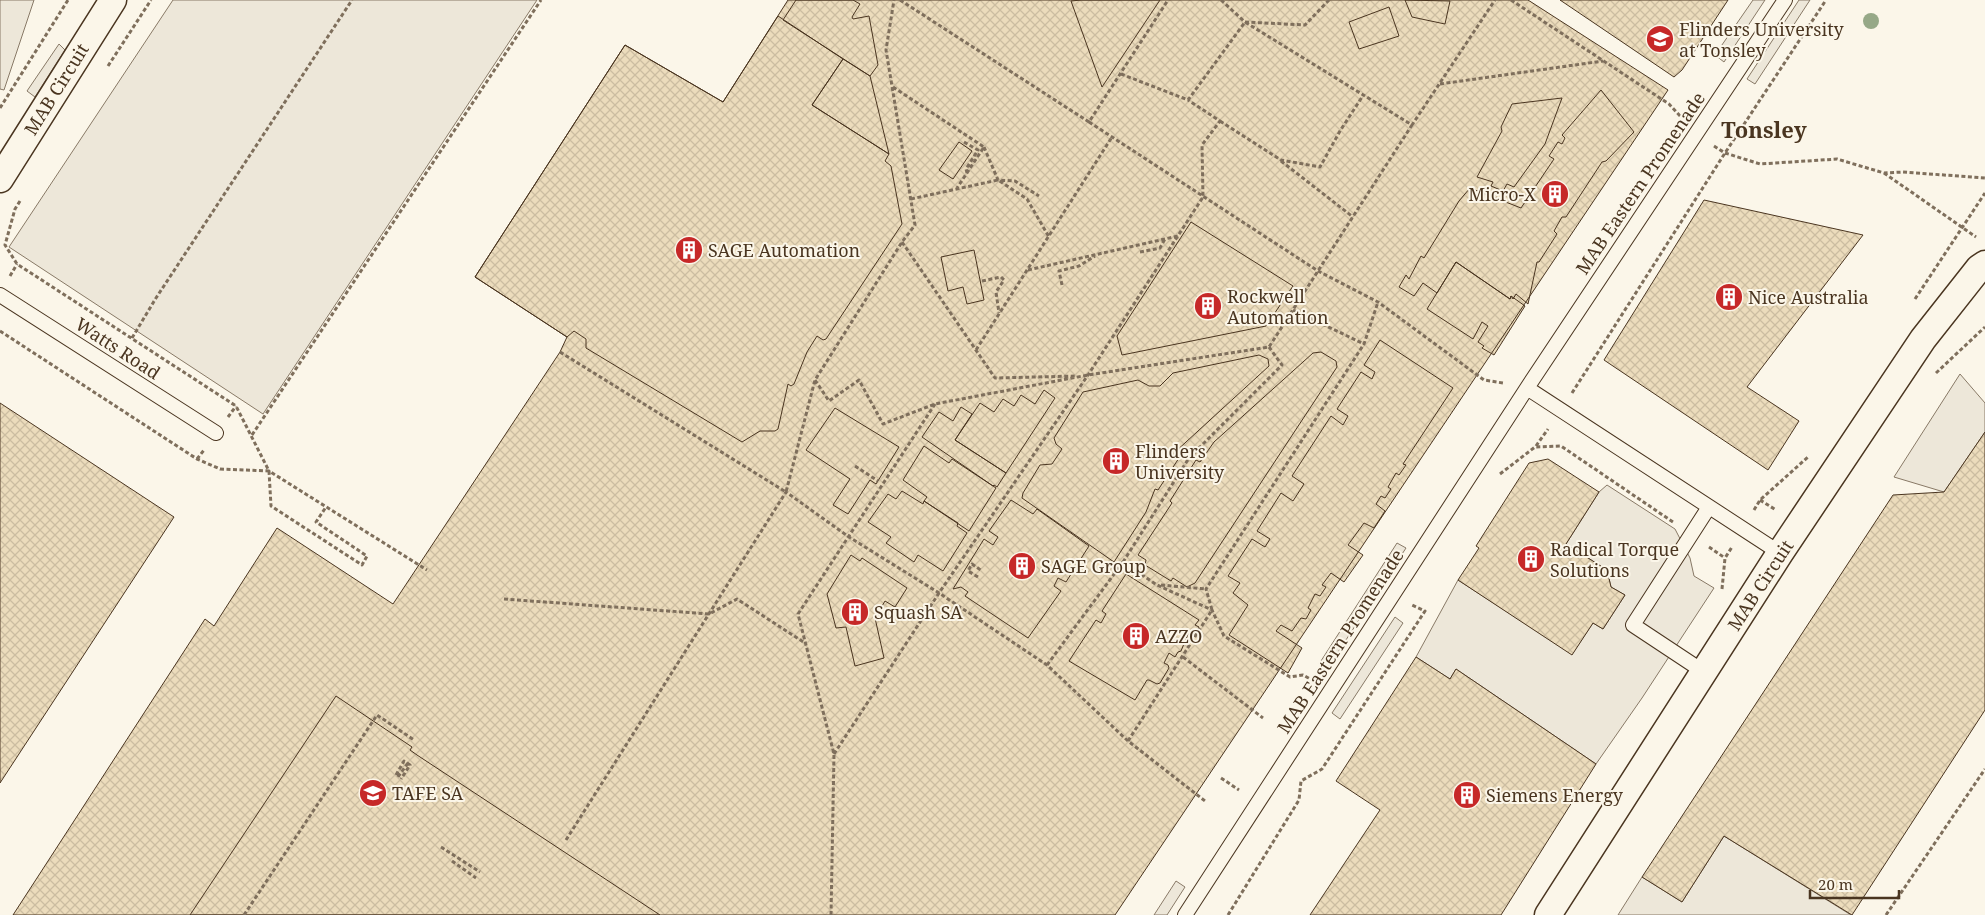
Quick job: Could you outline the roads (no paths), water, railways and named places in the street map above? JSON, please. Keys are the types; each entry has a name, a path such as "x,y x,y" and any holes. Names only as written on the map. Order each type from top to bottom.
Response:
{"street":[{"name":"MAB Circuit","path":"0,179 113,0"},
{"name":"MAB Circuit","path":"1548,915 1780,553 1922,339 1979,268 1985,264"}],"lane":[{"name":"MAB Eastern Promenade","path":"1185,915 1527,388 1785,0"},
{"name":"Watts Road","path":"0,294 216,433"},
{"path":"1527,388 1780,553"},
{"path":"1704,672 1633,625 1709,507"}],"place":[{"name":"Flinders University at Tonsley","path":"1660,39"},
{"name":"Micro-X","path":"1555,194"},
{"name":"SAGE Automation","path":"689,250"},
{"name":"Nice Australia","path":"1729,297"},
{"name":"Rockwell Automation","path":"1208,306"},
{"name":"Flinders University","path":"1116,461"},
{"name":"Radical Torque Solutions","path":"1531,559"},
{"name":"SAGE Group","path":"1022,566"},
{"name":"Squash SA","path":"855,612"},
{"name":"AZZO","path":"1136,636"},
{"name":"TAFE SA","path":"373,793"},
{"name":"Siemens Energy","path":"1467,795"}],"district":[{"name":"Tonsley","path":"1764,129"}]}
